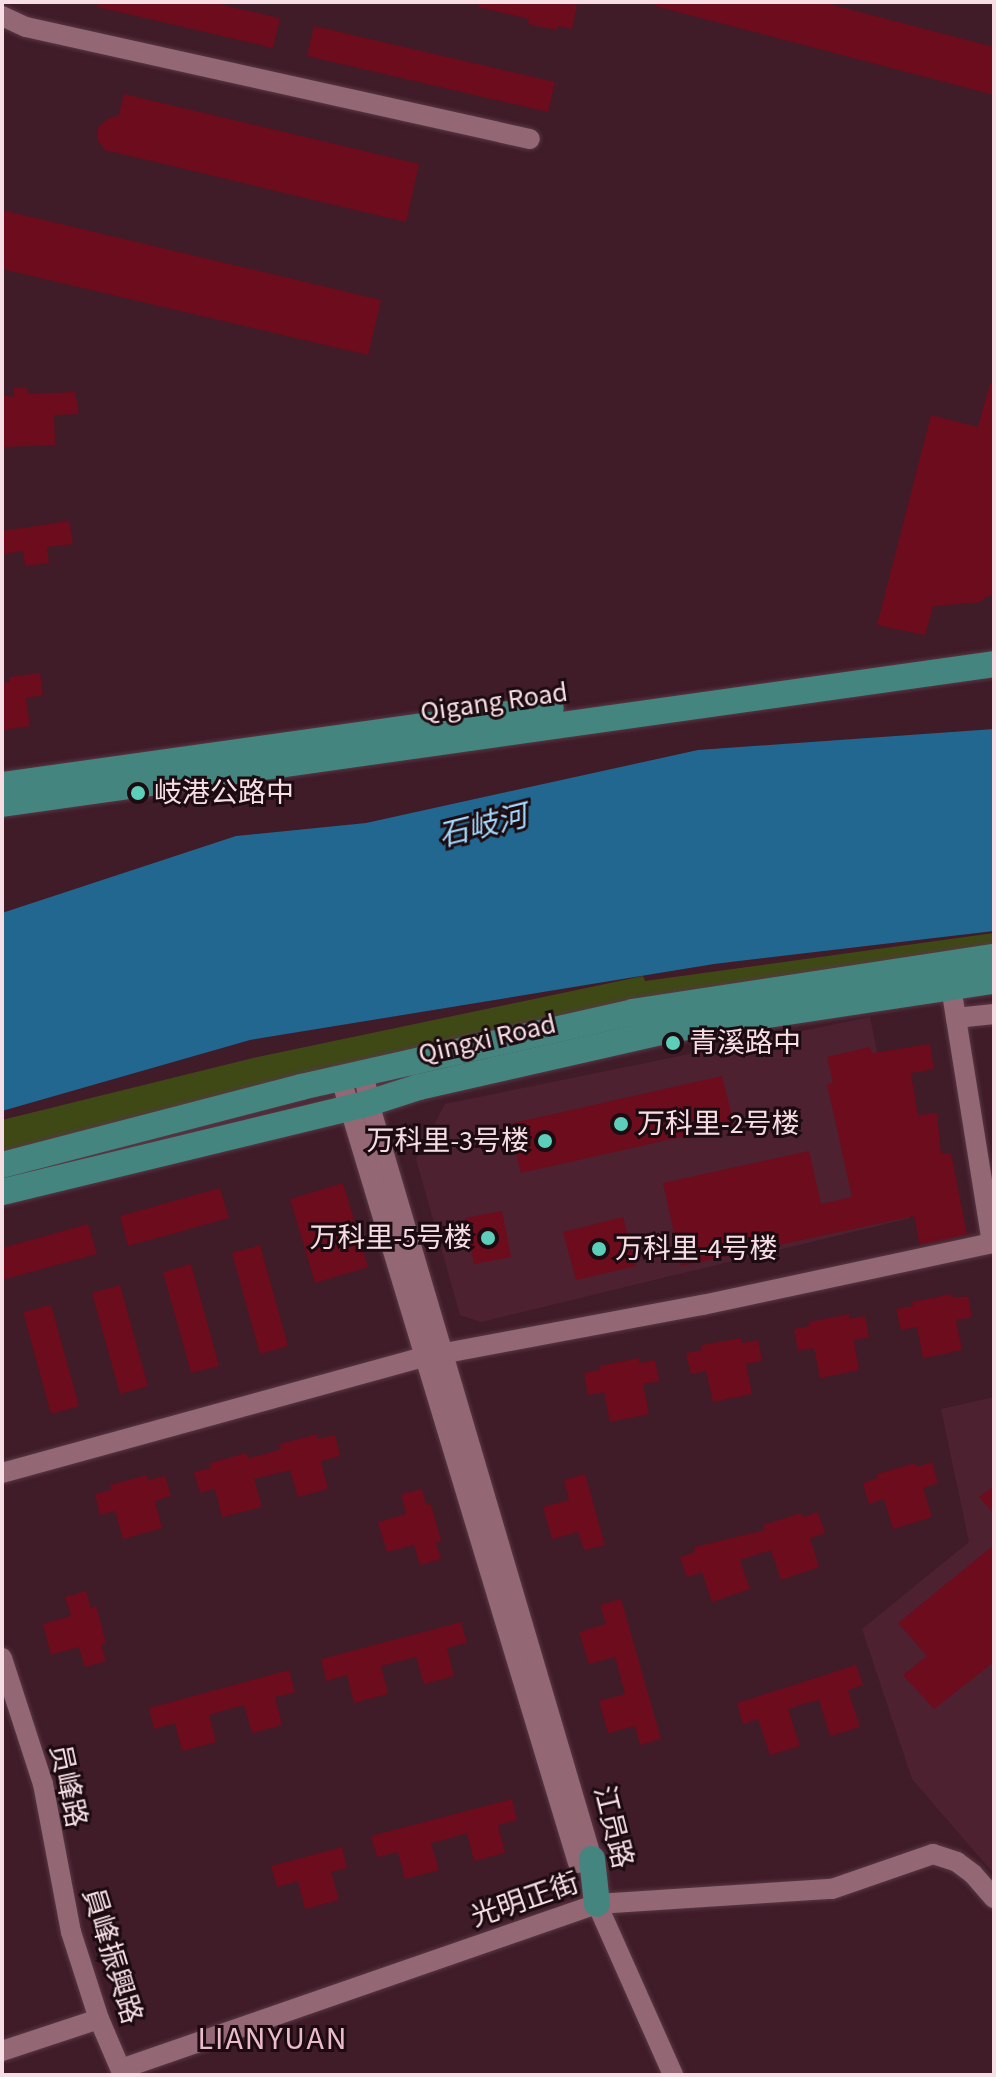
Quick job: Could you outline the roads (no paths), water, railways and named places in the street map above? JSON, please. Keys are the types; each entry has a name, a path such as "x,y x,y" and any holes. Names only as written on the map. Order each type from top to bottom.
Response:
{"main road":[{"name":"Qigang Road","path":"2,785 994,648"},
{"name":"Qigang Road","path":"2,804 994,664"},
{"name":"Qingxi Road","path":"2,1165 352,1076 633,1012 994,957"},
{"name":"Qingxi Road","path":"2,1192 358,1105 419,1087 675,1029 994,981"},
{"name":"江员路","path":"585,1861 597,1904"}],"street":[{"path":"2,16 26,27 530,139"},
{"path":"2,29 26,27"},
{"path":"2,1473 434,1356 703,1305 992,1243 951,987"},
{"path":"956,1018 994,1014"},
{"name":"江员路","path":"352,1076 358,1105 585,1861"},
{"name":"员峰路","path":"2,1658 43,1784 54,1852"},
{"name":"员峰路","path":"2,1685 54,1852"},
{"name":"員峰振興路","path":"54,1852 71,1932 99,2019 122,2072"},
{"name":"光明正街","path":"122,2072 597,1904 832,1889 933,1854 965,1868 994,1898"},
{"path":"597,1904 673,2075"},
{"path":"2,2051 99,2019"}],"water":[{"name":"石岐河","path":"994,729 994,931 714,964 250,1040 2,1111 2,913 236,836 366,823 698,750"}],"place":[{"name":"岐港公路中","path":"138,793"},
{"name":"青溪路中","path":"673,1043"},
{"name":"万科里-2号楼","path":"621,1124"},
{"name":"万科里-3号楼","path":"545,1141"},
{"name":"万科里-5号楼","path":"488,1238"},
{"name":"万科里-4号楼","path":"599,1249"}],"district":[{"name":"LIANYUAN","path":"273,2039"}]}
